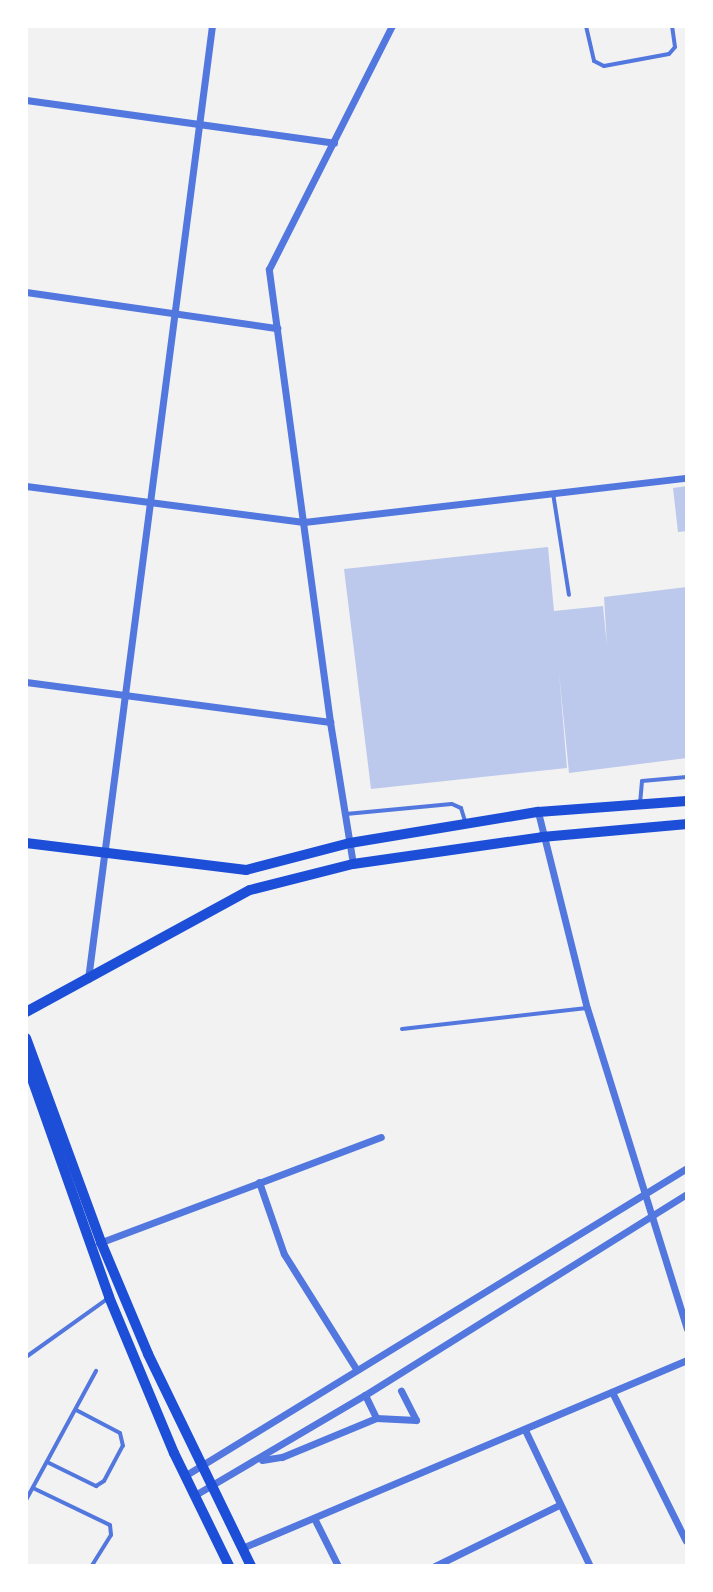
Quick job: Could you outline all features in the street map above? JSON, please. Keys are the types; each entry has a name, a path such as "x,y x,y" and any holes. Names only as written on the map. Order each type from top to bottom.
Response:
{"main road":[{"path":"26,843 246,870 350,843 538,812 687,801"},
{"path":"26,1012 250,890 353,864 542,837 687,824"},
{"path":"246,870 250,890"},
{"path":"26,1038 96,1244 109,1297 229,1566"},
{"path":"26,1062 96,1244 251,1566"}],"street":[{"path":"88,979 102,851 212,26"},
{"path":"353,864 330,722 269,269 392,26"},
{"path":"26,100 334,143"},
{"path":"26,292 277,328"},
{"path":"26,486 304,522 687,478"},
{"path":"26,682 330,722"},
{"path":"538,812 587,1008 687,1329"},
{"path":"96,1244 381,1137"},
{"path":"186,1475 687,1168"},
{"path":"259,1182 284,1254 356,1369"},
{"path":"195,1495 365,1395 687,1194"},
{"path":"242,1548 687,1360"},
{"path":"258,1460 282,1457 376,1418 416,1420 401,1391"},
{"path":"612,1392 686,1541"},
{"path":"365,1395 376,1418"},
{"path":"525,1430 590,1566"},
{"path":"435,1566 559,1505"},
{"path":"314,1518 338,1566"}],"lane":[{"path":"586,26 594,61 604,66 669,54 675,47 672,26"},
{"path":"553,493 569,595"},
{"path":"640,805 642,781 687,777"},
{"path":"346,814 452,804 461,808 465,824"},
{"path":"402,1029 587,1008"},
{"path":"26,1357 109,1297"},
{"path":"26,1500 96,1371"},
{"path":"47,1462 92,1485 104,1481 123,1446 123,1436 76,1410"},
{"path":"33,1488 110,1525 111,1535 92,1566"}],"building":[{"path":"687,486 687,531 678,532 673,488"},
{"path":"548,547 554,611 603,606 607,646 604,597 687,587 687,758 569,773 559,672 567,768 371,789 344,569"}]}
